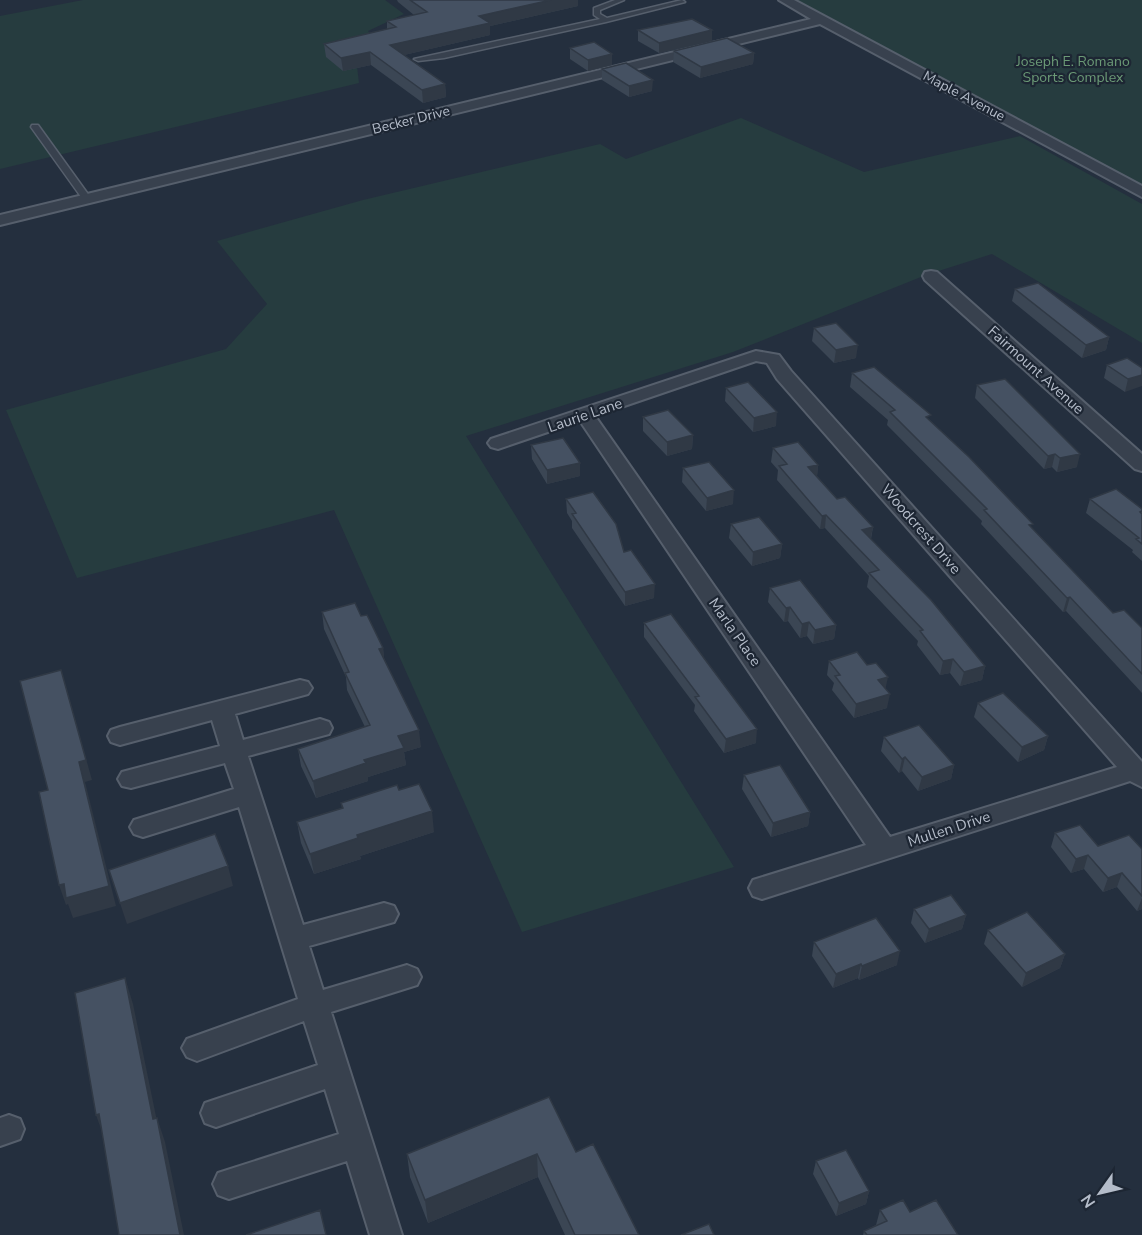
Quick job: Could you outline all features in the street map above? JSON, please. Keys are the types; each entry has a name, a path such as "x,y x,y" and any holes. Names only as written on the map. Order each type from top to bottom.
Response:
{"street":[{"name":"Maple Avenue","path":"785,0 1142,192"},
{"name":"Becker Drive","path":"0,220 822,20"},
{"name":"Fairmount Avenue","path":"931,276 1142,465"},
{"name":"Woodcrest Drive","path":"672,385 743,359 756,357 773,359 784,375 1139,774"},
{"name":"Laurie Lane","path":"498,443 672,385"},
{"name":"Marla Place","path":"585,415 885,850"},
{"path":"120,736 300,688"},
{"path":"221,709 386,1235"},
{"path":"131,779 320,728"},
{"name":"Mullen Drive","path":"762,888 1139,774"},
{"path":"143,827 249,794"},
{"path":"294,939 384,914"},
{"path":"197,1048 315,1005 407,977"},
{"path":"216,1113 334,1073"},
{"path":"229,1184 357,1143"}],"lane":[{"path":"606,20 597,15 596,9 621,0"},
{"path":"418,59 444,56 682,2"},
{"path":"35,127 87,199"}],"green space":[{"path":"83,0 385,0 404,14 368,31 386,55 357,66 359,83 0,169 0,16"},
{"name":"Joseph E. Romano Sports Complex","path":"797,0 1142,0 1142,185"},
{"path":"741,118 864,172 1020,136 1142,204 1142,343 992,254 926,275 733,352 466,436 734,867 522,932 334,510 77,578 6,410 226,349 267,304 217,241 363,200 600,144 626,159"}],"building":[{"path":"410,0 551,0 479,16 490,23 390,45 445,84 422,90 370,52 341,58 324,44 396,27 387,21 427,12"},
{"path":"692,19 712,30 659,43 638,30"},
{"path":"727,38 754,53 701,67 674,51"},
{"path":"594,42 612,54 588,60 570,48"},
{"path":"626,63 653,80 629,86 602,69"},
{"path":"1038,283 1109,337 1086,345 1015,289"},
{"path":"836,323 858,345 836,350 814,328"},
{"path":"1127,358 1142,368 1142,375 1128,379 1107,365"},
{"path":"874,367 931,415 926,417 969,457 1033,524 1029,525 1113,613 1124,610 1142,628 1142,674 984,510 987,509 890,412 895,410 852,373"},
{"path":"1005,379 1080,454 1060,458 1055,454 1048,456 977,385"},
{"path":"748,382 777,412 754,418 726,388"},
{"path":"668,410 693,435 667,442 643,417"},
{"path":"563,438 580,463 547,470 531,445"},
{"path":"798,442 818,465 808,467 837,499 845,497 873,527 862,530 931,600 985,666 964,672 953,659 943,661 920,631 923,630 869,573 879,570 826,515 822,516 779,466 787,464 773,448"},
{"path":"709,462 734,490 707,498 683,468"},
{"path":"1116,489 1142,509 1140,512 1142,514 1142,544 1136,539 1139,538 1090,499"},
{"path":"593,492 616,524 624,552 631,550 655,584 625,592 572,514 576,513 566,499"},
{"path":"759,517 782,544 753,552 731,524"},
{"path":"800,580 836,625 815,630 809,622 802,624 790,607 786,608 770,588"},
{"path":"355,603 361,616 367,615 383,648 379,649 419,730 398,736 404,748 364,760 366,763 313,781 298,749 370,725 345,673 349,672 322,612"},
{"path":"671,614 757,729 726,739 695,697 699,696 644,623"},
{"path":"857,652 867,665 876,663 888,677 878,680 890,694 856,704 835,676 840,675 829,661"},
{"path":"61,670 86,760 79,762 109,886 66,898 64,884 59,885 39,792 48,790 20,681"},
{"path":"1003,693 1048,736 1022,747 978,703"},
{"path":"919,725 954,765 922,777 905,757 902,759 884,737"},
{"path":"780,765 810,812 773,823 744,775"},
{"path":"419,784 432,811 357,835 358,838 310,854 297,822 343,808 341,803 397,785 399,790"},
{"path":"1080,825 1098,846 1129,835 1142,849 1142,896 1122,873 1108,878 1088,855 1076,859 1055,833"},
{"path":"215,834 228,866 120,903 109,870"},
{"path":"951,895 966,915 929,929 914,909"},
{"path":"1027,912 1065,954 1026,973 988,930"},
{"path":"876,918 900,951 836,974 814,942"},
{"path":"125,978 153,1119 157,1118 180,1235 119,1235 99,1114 96,1115 75,993"},
{"path":"549,1097 576,1152 593,1144 639,1235 575,1235 537,1154 425,1200 407,1154"},
{"path":"846,1150 869,1191 839,1203 816,1161"},
{"path":"903,1200 910,1212 936,1200 958,1235 867,1235 864,1231 887,1221 880,1210"},
{"path":"320,1210 326,1235 246,1235"},
{"path":"709,1224 714,1235 681,1235"}]}
